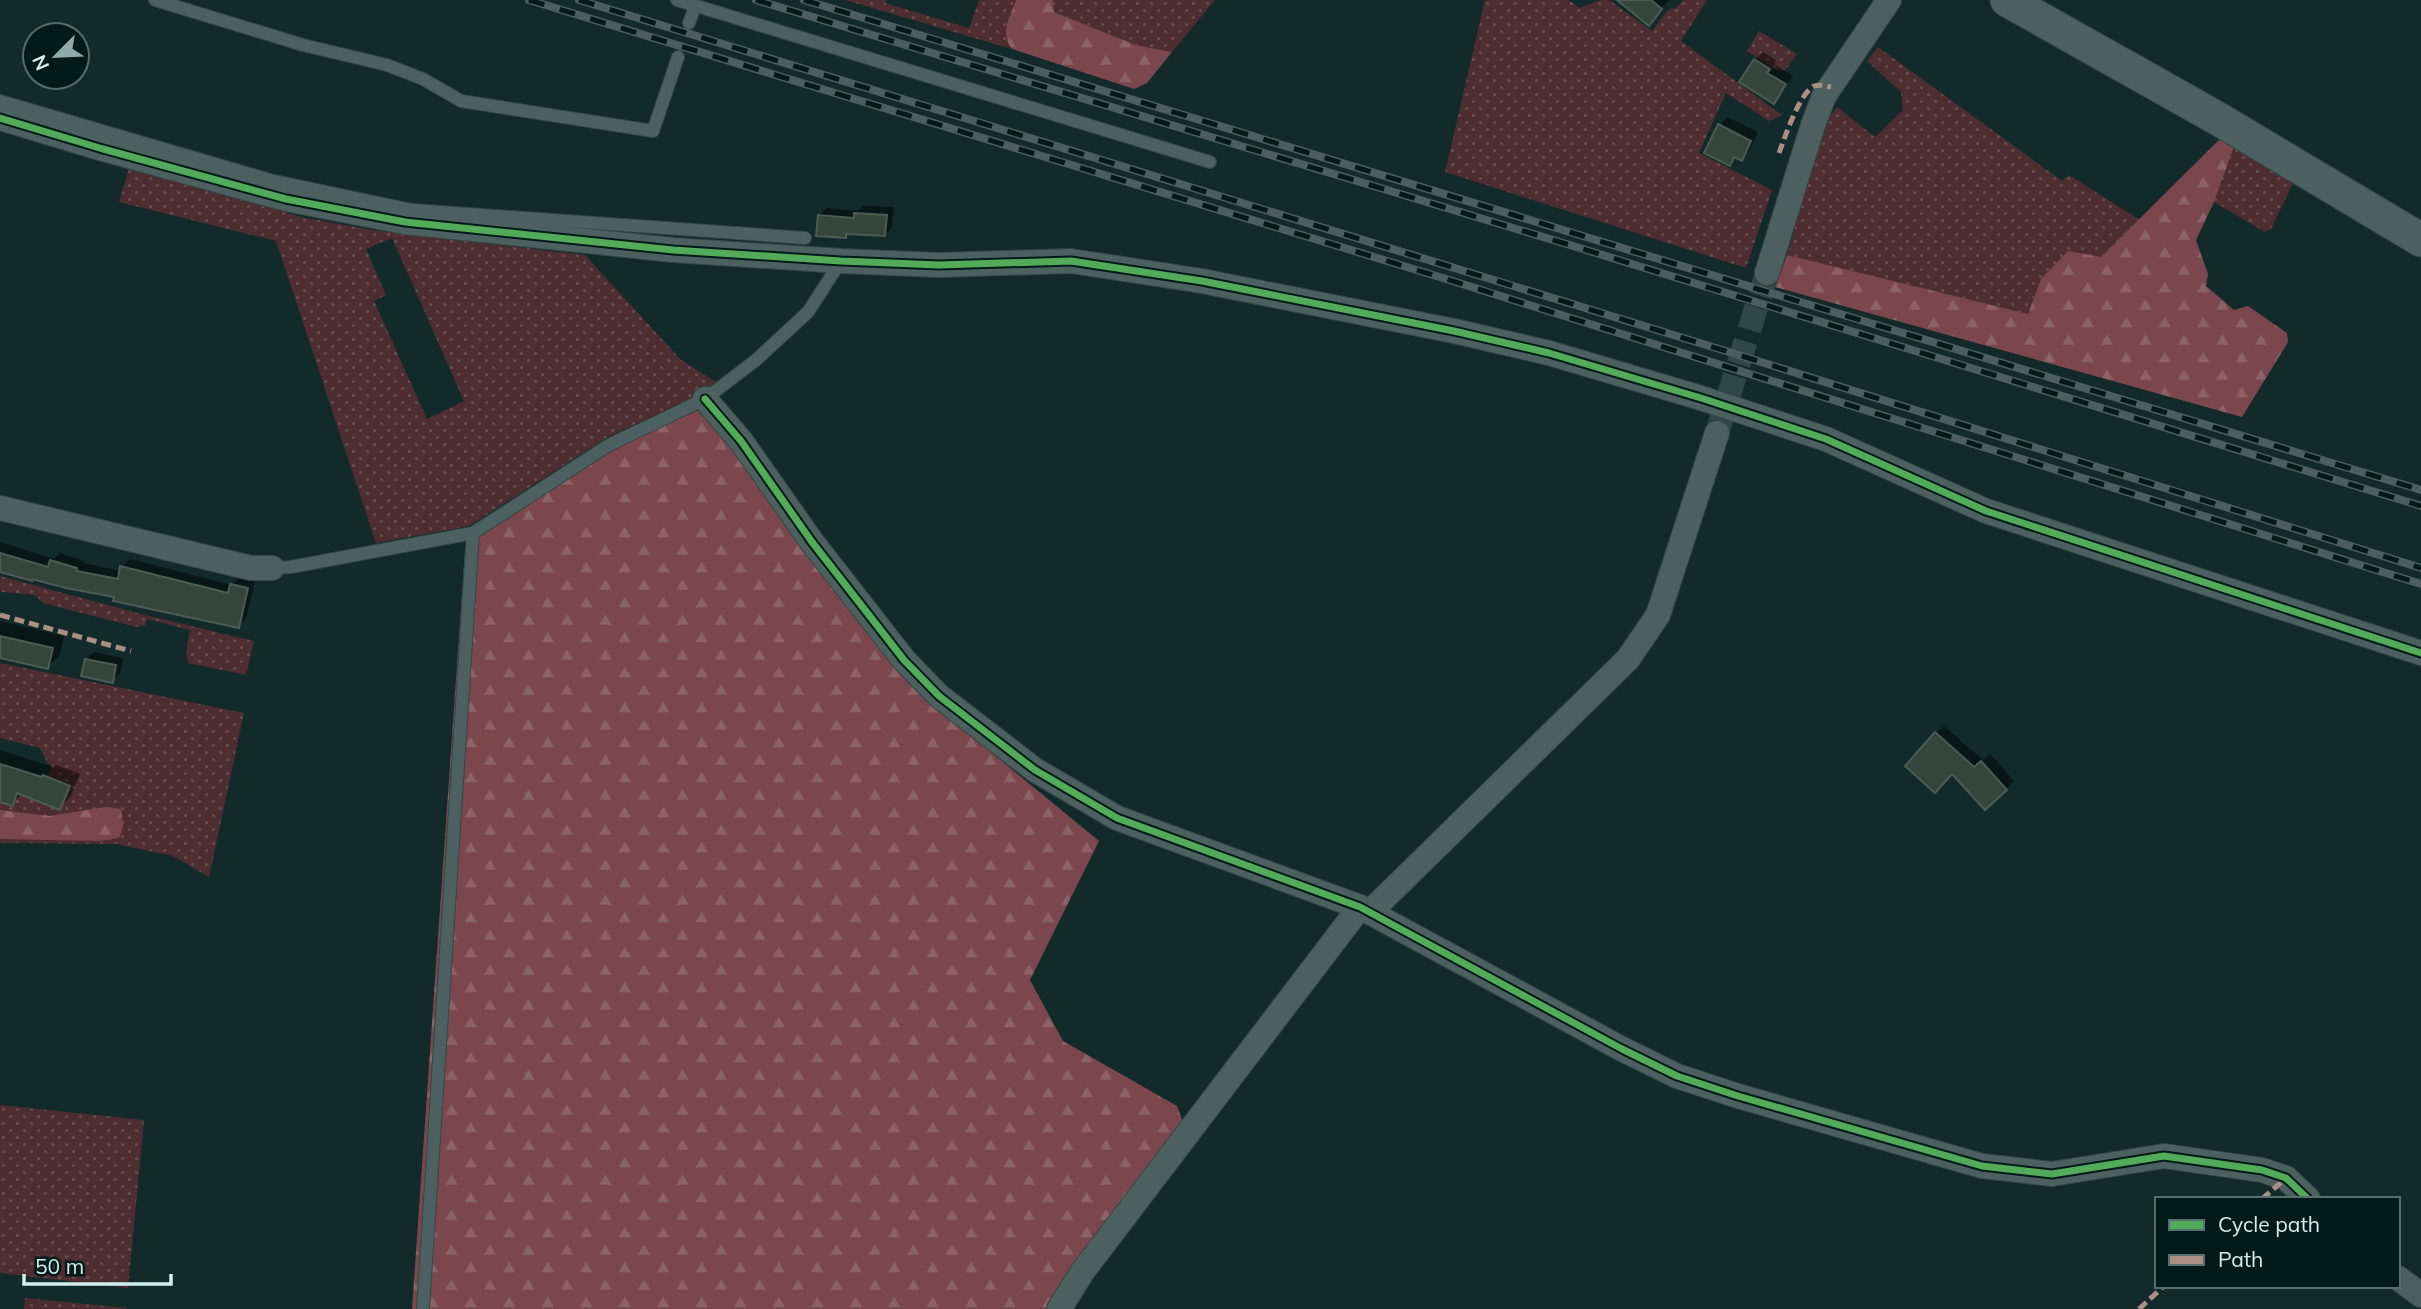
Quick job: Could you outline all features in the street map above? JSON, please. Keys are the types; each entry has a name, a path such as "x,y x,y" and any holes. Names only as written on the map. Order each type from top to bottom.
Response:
{"street":[{"path":"1767,273 1824,96 1889,0"},
{"path":"2030,5 2421,240"},
{"path":"0,118 286,200 405,222 673,250 841,261 939,265 1071,261 1202,281 1454,331 1549,353 1826,439 1986,511 2421,653"},
{"path":"705,399 741,441 811,542 904,660 939,696 1035,770 1117,818 1365,910 1622,1049 1677,1076 1738,1096 1982,1166 2052,1174 2164,1156 2262,1170 2286,1178 2306,1197"},
{"path":"1059,1309 1083,1271 1365,910 1628,659 1658,615 1717,433"},
{"path":"0,508 251,568 272,568"},
{"path":"2400,1280 2421,1296"}],"lane":[{"path":"155,0 303,46 387,65 423,79 461,101 653,131 678,57"},
{"path":"677,0 1210,162"},
{"path":"689,23 695,6"},
{"path":"0,101 270,180 412,209 805,238"},
{"path":"272,568 473,533 609,445 705,399 756,360 808,312 841,261"},
{"path":"423,1309 473,533"}],"shaded area":[{"path":"845,0 886,0 885,3 969,28 979,0 1016,0 1006,31 1012,49"},
{"path":"1053,0 1215,0 1172,52 1136,45 1054,12"},
{"path":"1485,0 1569,0 1579,8 1600,0 1609,0 1652,31 1667,11 1677,7 1683,0 1707,0 1681,41 1782,115 1769,121 1726,93 1699,153 1772,190 1746,268 1445,172"},
{"path":"1759,31 1797,54 1785,71 1776,70 1747,51"},
{"path":"1878,47 2062,181 2069,175 2140,220 2101,257 2041,279 2028,315 1787,255 1824,123 1837,107 1875,137 1903,110 1901,92 1867,61"},
{"path":"2235,144 2296,177 2271,229 2265,232 2214,202"},
{"path":"129,168 301,217 372,230 585,255 681,360 716,382 698,395 606,438 469,526 376,543 276,241 119,202","holes":["392,238 464,401 427,419 374,301 386,295 366,249"]},
{"path":"0,576 254,641 246,675 188,663 186,653 190,630 147,619 146,625 136,627 43,603 35,595 2,592"},
{"path":"0,663 244,713 209,877 173,856 116,844 0,843 0,771 45,785 52,765 48,764 40,748 0,738"},
{"path":"0,1105 144,1120 128,1288 0,1273"},
{"path":"25,1298 126,1308 126,1309 24,1309"}],"green space":[{"path":"1016,0 1053,0 1054,12 1136,45 1172,52 1147,83 1134,89 1012,49 1006,31"},
{"path":"2223,136 2235,144 2214,202 2196,240 2208,274 2206,286 2234,310 2248,306 2287,333 2288,342 2242,417 1775,287 1787,255 2028,314 2041,279 2068,251 2101,257"},
{"path":"703,408 935,706 1099,841 1030,980 1063,1041 1177,1106 1187,1133 1059,1309 412,1309 465,550 482,534 612,449"},
{"path":"106,807 121,809 123,827 119,838 99,841 0,839 0,810 49,816"}],"building":[{"path":"1617,0 1651,0 1662,9 1649,26"},
{"path":"1754,59 1770,69 1767,73 1786,84 1774,104 1739,82"},
{"path":"1718,124 1751,141 1742,161 1734,157 1730,166 1704,153"},
{"path":"854,213 887,215 885,236 816,236 818,215 854,218"},
{"path":"0,553 48,567 50,560 77,568 77,571 118,579 120,566 228,593 230,584 248,588 239,628 113,601 114,597 0,572"},
{"path":"0,636 53,648 48,669 0,658"},
{"path":"85,659 116,665 113,683 81,676"},
{"path":"1935,732 1974,767 1981,761 2007,790 1985,810 1952,774 1935,793 1905,766"},
{"path":"0,764 42,777 43,775 70,786 60,810 17,793 13,806 0,802"}],"tunnel":[{"path":"1717,433 1767,273"}],"railway":[{"path":"529,0 1443,278 2421,584"},
{"path":"579,0 1729,352 2421,568"},
{"path":"756,0 1583,249 2421,506"},
{"path":"804,0 2421,490"}],"marked path":[{"path":"1779,153 1793,116 1808,91 1816,85 1831,87"},
{"path":"0,615 131,651"},
{"path":"2264,1197 2286,1178"},
{"path":"2139,1309 2162,1288"}],"cycle path":[{"path":"0,118 286,199 405,222 673,250 841,261 939,265 1071,261 1202,281 1454,331 1549,353 1826,439 1986,511 2421,653"},
{"path":"705,399 741,441 812,542 904,660 939,696 1035,770 1117,818 1360,907 1622,1049 1677,1076 1738,1096 1982,1166 2052,1174 2164,1156 2262,1170 2286,1178 2306,1197"}]}
